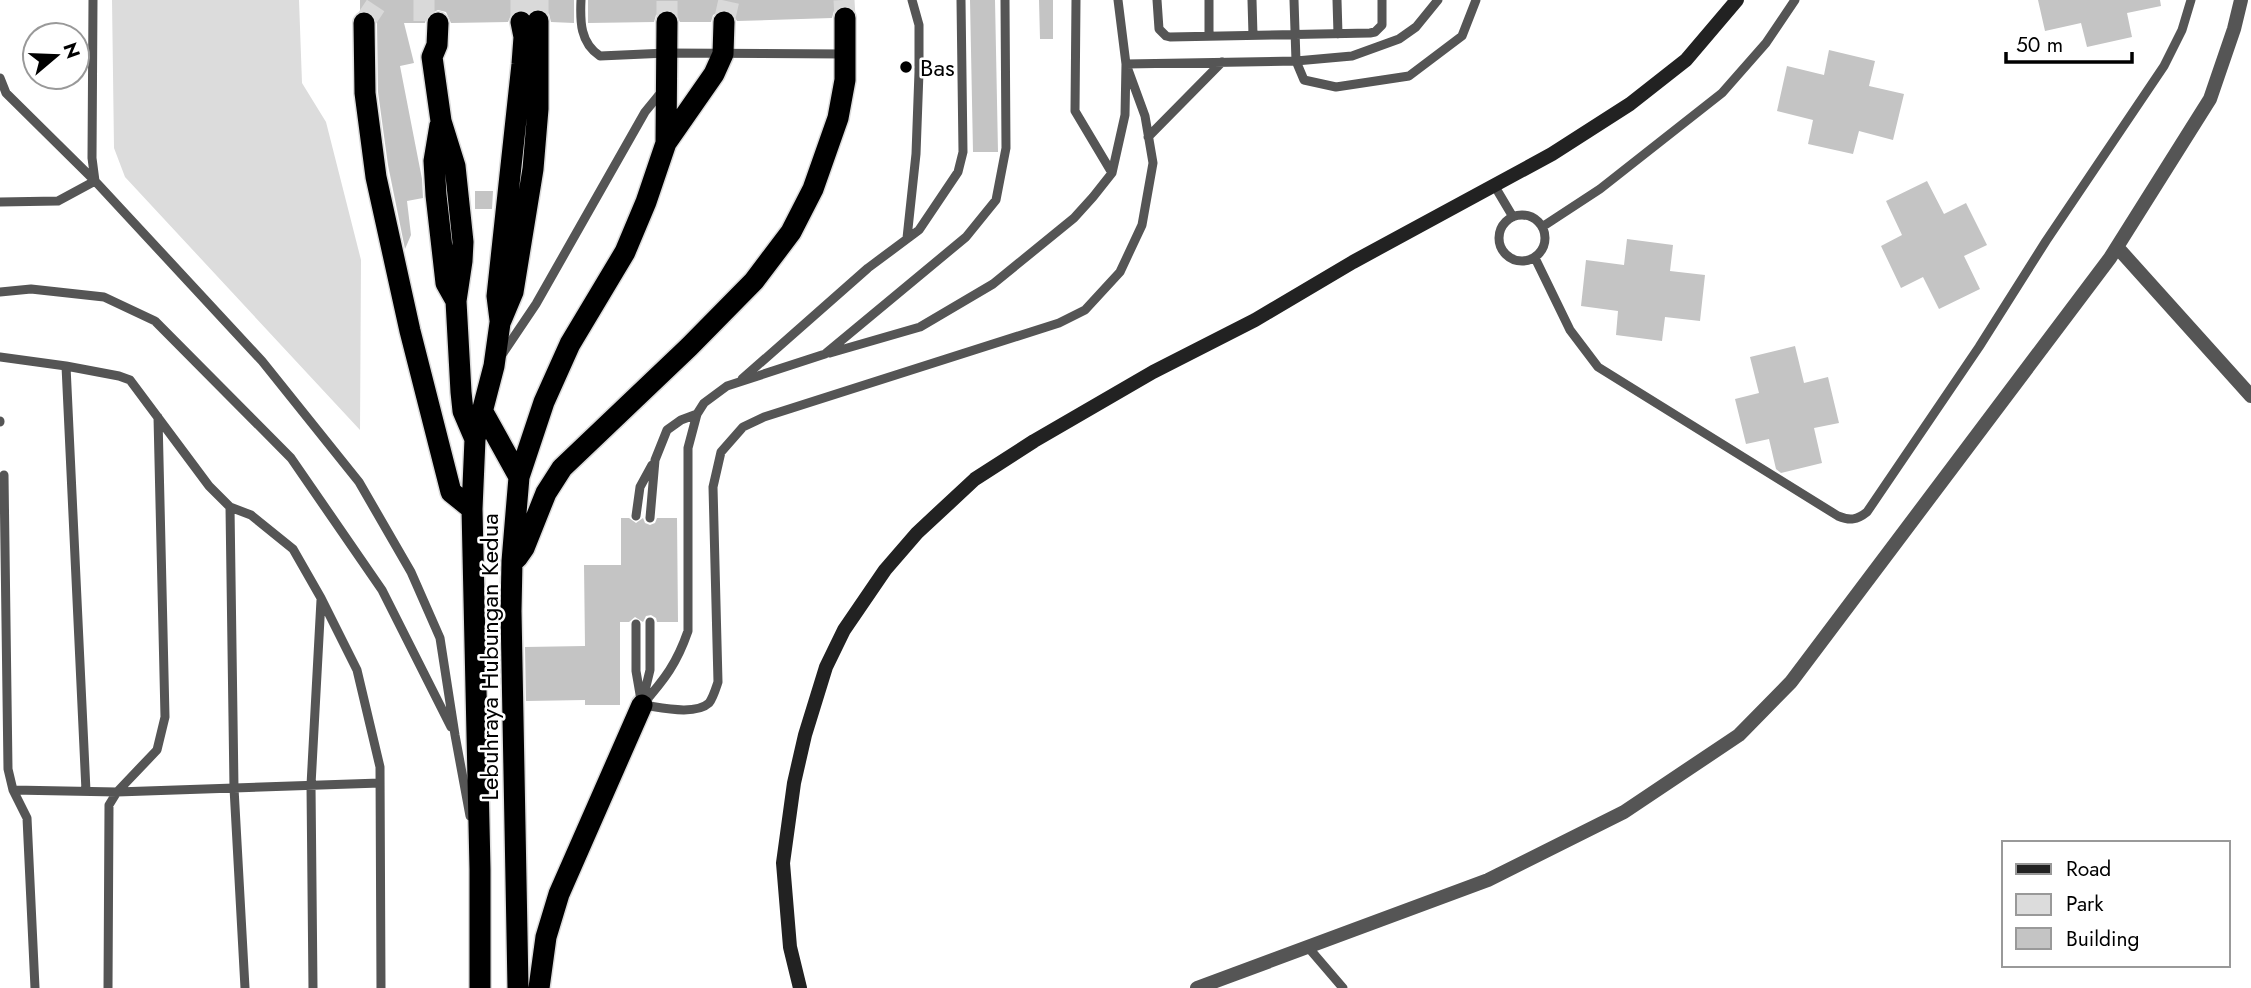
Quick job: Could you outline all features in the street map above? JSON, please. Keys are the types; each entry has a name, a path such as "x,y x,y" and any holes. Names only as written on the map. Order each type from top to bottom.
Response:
{"highway":[{"path":"512,561 524,548 545,494 562,468 754,281 791,232 813,189 838,118 845,80 845,18"},
{"path":"475,439 494,366 500,323 513,292 533,169 538,109 530,22"},
{"name":"Lebuhraya Hubungan Kedua","path":"517,988 511,625 512,561 519,477 544,402 570,344 625,252 666,143 667,22"},
{"path":"666,143 714,74 723,54 724,22"},
{"path":"364,23 365,93 376,177 448,485 457,499 471,509"},
{"path":"431,23 437,45 432,57 441,121 455,166 460,202 462,261 456,301 463,411 475,439"},
{"path":"484,412 519,477"},
{"name":"Lebuhraya Hubungan Kedua","path":"475,439 471,509 480,869 480,988"},
{"path":"539,988 546,937 559,894 642,705"}],"street":[{"path":"800,988 790,947 783,863 804,735 826,667 844,630 885,570 918,533 975,479 1034,441 1153,372 1255,320 1353,262 1552,154 1630,104 1686,60 1737,0"},
{"path":"1196,988 1488,880 1624,812 1738,735 1791,682 2117,247 2210,99 2241,0"},
{"path":"2117,247 2251,396"}],"lane":[{"path":"93,0 92,158 95,181"},
{"path":"581,0 580,23 584,38 600,57 667,53 845,54"},
{"path":"907,238 916,154 919,72 919,25 912,0"},
{"path":"739,382 868,268 919,230 958,172 963,152 961,0"},
{"path":"825,354 966,237 996,200 1006,148 1005,0"},
{"path":"1076,0 1075,111 1112,173"},
{"path":"642,705 666,678 688,631 688,448 704,403 727,386 920,327 993,284 1074,218 1112,173 1125,115 1126,64 1118,0"},
{"path":"1157,0 1157,24 1161,33 1170,37 1370,33 1379,29 1382,0"},
{"path":"1209,0 1209,36"},
{"path":"1252,0 1253,35"},
{"path":"1294,0 1296,61 1304,80 1336,87 1409,76 1462,36 1476,0"},
{"path":"1337,0 1338,34"},
{"path":"1126,64 1296,61 1352,56 1399,39 1416,27 1438,0"},
{"path":"1542,227 1600,188 1722,93 1766,43 1795,0"},
{"path":"1535,258 1570,330 1598,367 1838,516 1853,519 1861,517 1979,347 2046,241 2164,66 2182,30 2191,0"},
{"path":"1149,137 1222,62"},
{"path":"642,705 697,709 710,702 718,682 713,486 721,452 743,427 764,417 1059,323 1085,310 1120,272 1142,225 1153,163 1145,116 1126,64"},
{"path":"0,78 6,93 95,181 262,361 359,482 411,572 440,638 480,869"},
{"path":"494,366 536,304 645,112 667,85"},
{"path":"0,202 58,201 95,181"},
{"path":"1494,186 1513,217"},
{"path":"1529,216 1542,227 1545,244 1535,258 1519,261 1509,257 1502,249 1500,234 1504,224 1513,217 1529,216"},
{"path":"0,292 31,289 104,297 155,321 291,458 382,590 455,735"},
{"path":"0,357 66,366 130,380 209,486 230,507 251,514 293,549 357,670 380,767 381,988"},
{"path":"66,366 86,791"},
{"path":"636,516 640,487 667,430 681,419 698,414"},
{"path":"108,988 109,805 117,792 157,750 165,718 158,416"},
{"path":"650,518 655,460"},
{"path":"4,475 8,769 13,790 27,818 35,988"},
{"path":"230,507 234,788 245,988"},
{"path":"313,988 311,785 321,598"},
{"path":"642,705 650,670 650,622"},
{"path":"636,624 636,671 642,705"},
{"path":"13,790 117,792 380,783"},
{"path":"1307,946 1343,988"}],"green space":[{"path":"112,0 299,0 302,83 326,122 361,260 360,430 125,177 114,148"}],"building":[{"path":"360,0 574,0 574,23 551,22 544,9 537,8 529,12 518,9 512,13 508,22 451,23 446,12 438,10 427,15 425,23 404,23 414,63 400,66 422,179 423,198 407,201 411,235 405,249 388,165 378,92 377,22 371,12 360,11"},
{"path":"588,0 853,0 852,7 839,6 832,18 737,21 731,11 724,9 713,15 711,22 680,22 674,11 666,9 656,15 654,22 588,23"},
{"path":"970,0 995,0 998,152 973,152"},
{"path":"1039,0 1053,0 1053,39 1040,39"},
{"path":"2038,0 2160,0 2161,6 2127,13 2132,37 2087,47 2081,23 2045,31"},
{"path":"1829,50 1875,61 1869,86 1904,94 1893,140 1859,131 1853,154 1808,144 1813,120 1777,111 1787,66 1824,75"},
{"path":"1927,181 1944,214 1966,203 1987,245 1964,256 1980,289 1939,309 1923,277 1901,288 1881,246 1902,235 1886,201"},
{"path":"475,191 493,191 492,209 475,209"},
{"path":"1627,239 1673,245 1670,271 1705,275 1700,321 1665,317 1662,341 1616,335 1618,311 1581,306 1586,260 1624,265"},
{"path":"1795,346 1804,383 1828,377 1839,423 1814,428 1822,463 1781,473 1776,469 1769,439 1746,444 1735,399 1759,393 1750,357"},
{"path":"621,518 629,518 636,523 643,518 645,523 650,525 655,523 657,518 677,518 678,622 657,622 651,615 646,616 643,622 635,617 629,622 620,622 620,705 585,705 585,700 526,701 525,647 585,646 584,565 621,565"}],"tunnel":[{"path":"364,23 376,5 376,0"},
{"path":"424,0 424,23"},
{"path":"521,0 521,22"},
{"path":"538,0 538,21"},
{"path":"667,0 667,22"},
{"path":"724,22 729,0"},
{"path":"844,0 845,18"}],"place":[{"name":"Bas","path":"906,67"}]}
